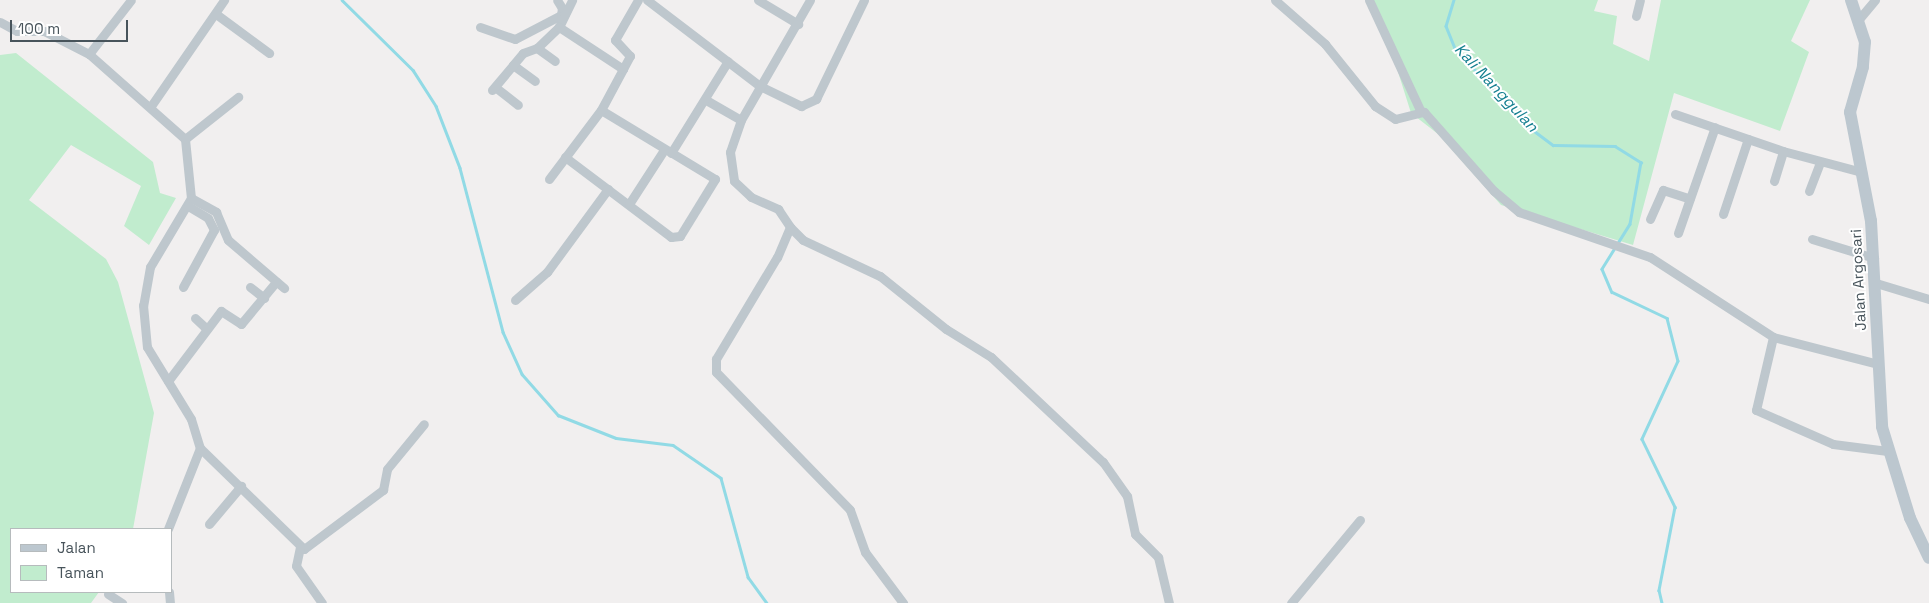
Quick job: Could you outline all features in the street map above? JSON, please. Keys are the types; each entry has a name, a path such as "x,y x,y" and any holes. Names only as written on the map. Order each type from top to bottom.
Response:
{"street":[{"path":"89,54 132,0"},
{"path":"151,106 224,0"},
{"path":"480,26 515,39 560,15 562,8 557,0"},
{"path":"518,105 494,88 523,53 537,48 559,27 572,0"},
{"path":"549,179 600,110 630,56 615,40 638,0"},
{"path":"647,0 760,86 801,106 816,99 864,0"},
{"path":"758,0 798,24"},
{"path":"810,0 798,24 741,120 730,152 730,172 751,197 778,209 790,227 803,240 880,276 946,330 991,357 1103,462 1127,496 1135,534 1158,557 1169,603"},
{"path":"1275,0 1324,44 1375,106 1395,119 1420,110"},
{"path":"1369,0 1420,110 1440,125 1513,208 1662,263 1773,337 1878,364"},
{"path":"1636,16 1640,0"},
{"name":"Jalan Argosari","path":"1851,0 1858,19 1865,56 1850,112 1862,172 1874,258 1878,364 1888,451 1910,518 1929,558"},
{"path":"1858,19 1875,0"},
{"path":"216,14 269,53"},
{"path":"0,22 19,31 44,31 89,54 151,106 185,139 190,202 144,283 147,346 191,418 200,448 241,486 300,547 309,548 382,490 387,469 424,424"},
{"path":"559,27 622,70"},
{"path":"537,48 555,61"},
{"path":"629,204 706,100 728,62"},
{"path":"513,65 535,81"},
{"path":"185,139 238,97"},
{"path":"706,100 741,120"},
{"path":"600,110 715,179"},
{"path":"1675,114 1783,151 1862,172"},
{"path":"1678,233 1715,127"},
{"path":"1723,214 1748,139"},
{"path":"1774,181 1783,151"},
{"path":"566,157 676,238 715,179 730,172"},
{"path":"1809,191 1820,162"},
{"path":"515,300 547,272 608,188"},
{"path":"1650,220 1662,190 1690,199"},
{"path":"190,202 216,212 228,240 284,288"},
{"path":"183,287 214,230 208,218 190,202"},
{"path":"790,227 777,257 716,359 716,372 850,510 865,552 903,603"},
{"path":"1812,239 1874,258"},
{"path":"168,381 207,329 218,309 241,324 276,282"},
{"path":"1876,283 1929,299"},
{"path":"250,287 264,298"},
{"path":"194,318 207,329"},
{"path":"1773,337 1756,410 1833,444 1888,451"},
{"path":"168,528 200,448"},
{"path":"209,524 241,486"},
{"path":"1290,603 1360,520"},
{"path":"300,547 296,566 322,603"},
{"path":"108,594 122,603"}],"green space":[{"path":"1367,0 1598,0 1594,11 1617,16 1613,44 1649,61 1661,0 1810,0 1791,41 1809,52 1780,131 1674,93 1633,245 1501,205 1438,134 1411,113 1393,56"},
{"path":"16,53 153,162 160,193 176,198 149,245 124,226 141,186 71,145 29,200 106,259 118,282 154,413 133,528 10,528 10,593 98,593 91,603 0,603 0,55"}],"waterway":[{"path":"342,0 413,70 436,106 460,168 503,332 522,374 558,415 616,438 673,445 721,478 748,577 767,603"},
{"name":"Kali Nanggulan","path":"1454,0 1446,26 1455,48 1525,124 1553,145 1615,146 1641,162 1630,224 1602,269 1612,292 1667,318 1678,361 1642,439 1675,507 1659,590 1662,603"}]}
